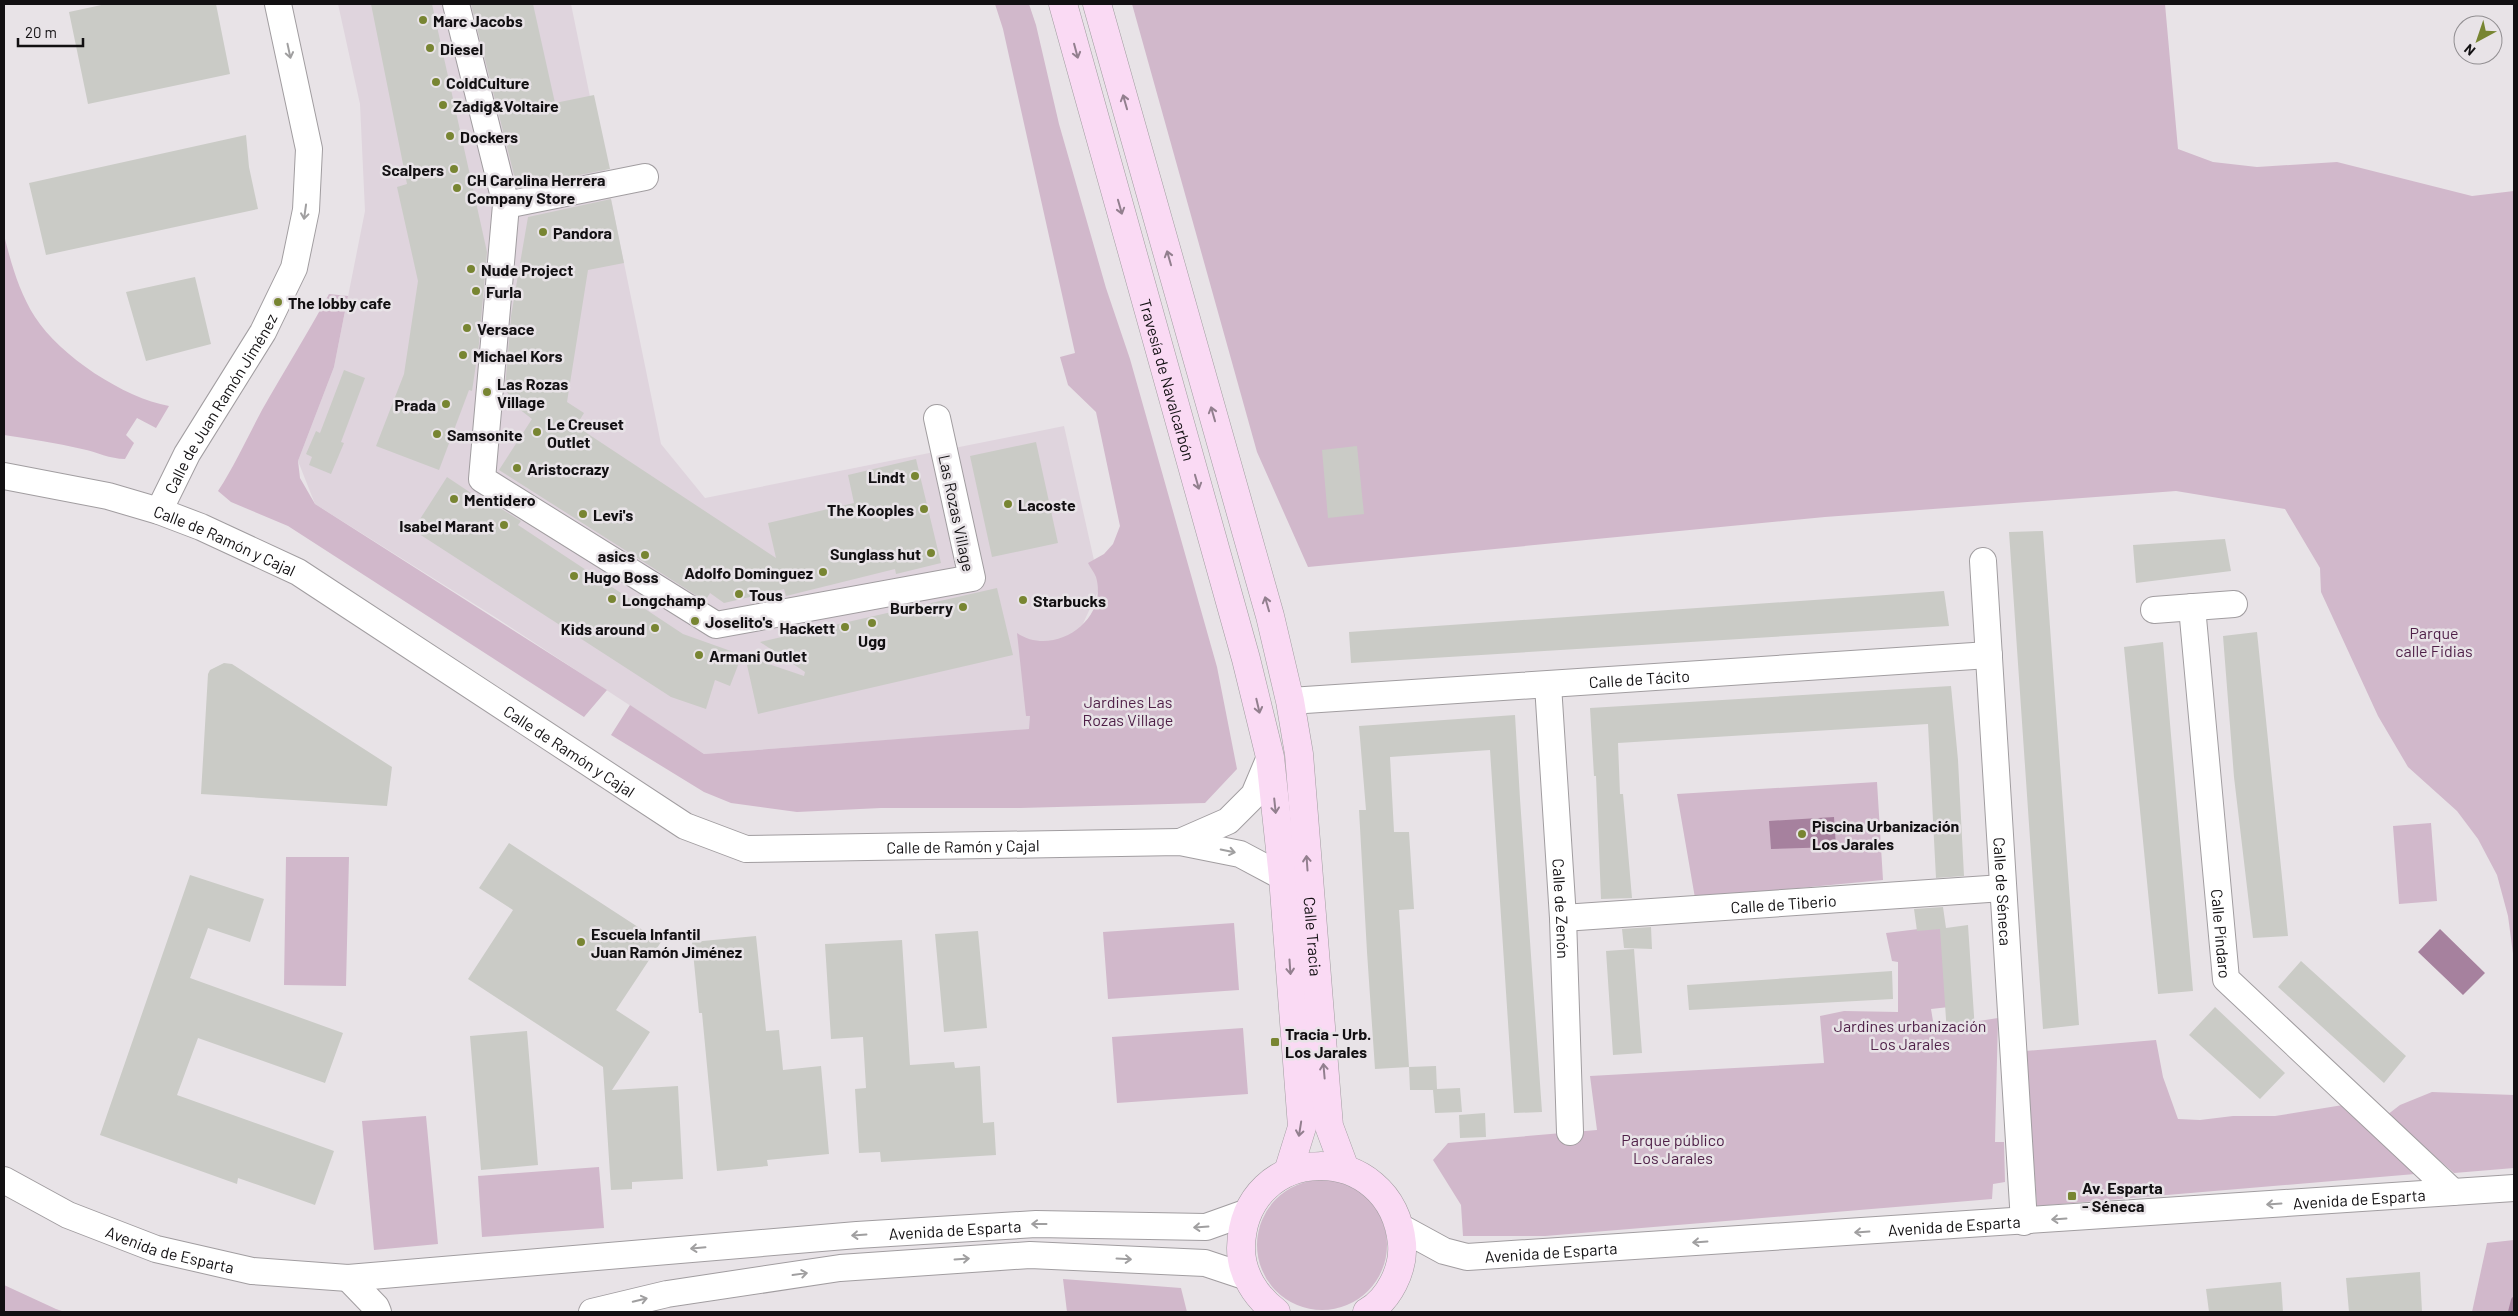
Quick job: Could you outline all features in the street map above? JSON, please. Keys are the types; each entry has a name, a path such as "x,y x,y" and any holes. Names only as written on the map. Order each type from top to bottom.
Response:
{"street":[{"name":"Calle de Juan Ramón Jiménez","path":"159,511 186,454 264,332 294,268 306,210 309,149 278,4"},
{"name":"Las Rozas Village","path":"456,4 506,205 482,478 716,625 972,578 937,418"},
{"name":"Travesía de Navalcarbón","path":"1063,4 1246,659 1270,757"},
{"name":"Travesía de Navalcarbón","path":"1097,4 1270,616 1290,701"},
{"path":"506,205 645,177"},
{"name":"Calle de Ramón y Cajal","path":"4,476 108,496 159,511 201,527 298,572 685,826 746,849 1180,842 1240,854 1283,877"},
{"name":"Calle de Séneca","path":"1983,560 2024,1222"},
{"path":"2154,610 2234,604"},
{"name":"Calle Píndaro","path":"2192,607 2226,979 2453,1192"},
{"name":"Calle de Tácito","path":"1290,701 1989,655"},
{"name":"Calle de Zenón","path":"1548,685 1563,918 1570,1132"},
{"name":"Calle Tracia","path":"1290,701 1299,754 1329,1126 1345,1169"},
{"name":"Calle de Ramón y Cajal","path":"1180,842 1228,821 1254,795 1270,757"},
{"name":"Calle Tracia","path":"1270,757 1283,877 1302,1127 1288,1172"},
{"name":"Calle de Tiberio","path":"1563,918 2003,888"},
{"path":"1276,1312 1255,1292 1247,1277 1241,1256 1242,1234 1248,1212 1264,1189 1288,1172 1316,1165 1345,1169 1365,1178 1380,1191 1393,1208 1400,1227 1402,1250 1398,1272 1388,1293 1367,1312"},
{"name":"Avenida de Esparta","path":"4,1180 68,1215 156,1249 252,1271 348,1278 857,1235 1036,1224 1206,1228 1248,1212"},
{"name":"Avenida de Esparta","path":"1400,1227 1444,1251 1467,1257 2024,1222 2514,1188"},
{"path":"662,1252 671,1264 672,1278 667,1294"},
{"name":"Avenida de Esparta","path":"592,1312 667,1294 840,1268 1030,1254 1205,1263 1247,1277"},
{"path":"348,1278 376,1307 378,1312"}],"shaded area":[{"name":"Las Rozas Village","path":"338,4 571,4 661,444 705,498 1064,426 1100,587 1034,729 704,754 495,617 315,504 298,461 334,367 365,211 360,104"},
{"name":"Piscina Urbanización Los Jarales","path":"1834,817 1836,847 1771,849 1769,821"},
{"path":"2440,929 2485,973 2463,995 2418,952"}],"green space":[{"name":"Jardines Las Rozas Village","path":"995,4 1029,4 1036,25 1059,124 1106,288 1130,359 1217,667 1237,769 1205,803 1020,808 881,808 797,812 731,803 704,792 611,735 630,705 704,754 1029,729 1030,716 1026,716 1017,633 1031,640 1046,641 1061,638 1075,631 1086,621 1094,608 1098,593 1096,577 1088,563 1104,554 1113,544 1120,526 1096,412 1068,385 1060,357 1075,353 1003,29"},
{"name":"Parque calle Fidias","path":"1132,4 2165,4 2178,149 2213,162 2257,167 2337,162 2472,196 2514,191 2514,961 2508,916 2497,875 2478,839 2457,811 2408,767 2378,716 2321,592 2320,568 2285,509 2176,491 1825,517 1308,567 1257,452"},
{"path":"4,235 24,298 46,332 77,360 113,385 151,401 169,406 156,428 137,418 126,435 134,443 125,459 114,458 88,450 4,435"},
{"path":"329,294 348,296 334,367 298,461 300,478 315,504 607,690 584,717 288,526 231,502 218,491"},
{"path":"1877,782 1883,880 1695,898 1677,794"},
{"path":"2431,823 2437,901 2399,904 2393,826"},
{"path":"286,857 349,857 346,986 284,985"},
{"path":"1234,923 1239,990 1108,999 1103,932"},
{"name":"Parque público Los Jarales","path":"1943,926 1949,1007 1931,1009 1935,1033 1979,1029 1979,1021 1998,1018 1995,1142 2004,1142 2005,1182 1993,1184 1992,1199 1545,1236 1463,1236 1461,1205 1433,1160 1448,1143 1597,1130 1590,1076 1824,1063 1820,1016 1844,1011 1898,1012 1898,962 1892,961 1886,933"},
{"path":"1243,1028 1248,1094 1117,1103 1112,1037"},
{"path":"2156,1040 2163,1077 2178,1119 2200,1120 2233,1116 2275,1116 2343,1105 2416,1171 2415,1174 2037,1206 2025,1051"},
{"path":"2432,1092 2514,1095 2514,1168 2454,1173 2387,1115 2400,1105"},
{"path":"426,1116 438,1244 374,1250 362,1121"},
{"path":"599,1167 604,1228 482,1237 478,1176"},
{"path":"1322,1180 1335,1181 1347,1185 1368,1199 1382,1220 1386,1232 1386,1258 1382,1270 1368,1291 1347,1305 1335,1309 1322,1310 1309,1309 1297,1305 1276,1291 1262,1270 1258,1258 1257,1245 1258,1232 1262,1220 1276,1199 1297,1185 1309,1181"},
{"path":"2514,1240 2514,1312 2472,1312 2487,1243"},
{"path":"1063,1279 1181,1288 1187,1312 1067,1312"},
{"path":"4,1285 56,1309 65,1312 4,1312"}],"building":[{"path":"106,4 216,4 230,74 88,104 69,12"},
{"path":"371,4 432,4 487,252 479,344 472,391 469,390 439,470 376,446 404,374 418,281 397,187 407,184"},
{"path":"471,4 533,4 555,103 594,95 610,169 524,186 514,175"},
{"path":"246,135 249,167 258,209 46,255 29,183"},
{"path":"611,199 624,263 588,270 567,402 584,413 576,426 776,558 768,523 854,503 848,475 916,459 941,563 896,574 895,569 786,596 784,589 724,603 710,593 705,601 499,470 532,419 514,405 505,388 511,316 528,217"},
{"path":"195,277 211,344 146,361 126,292"},
{"path":"344,370 365,378 341,442 344,443 331,474 309,465 312,457 306,454 316,431 320,433"},
{"path":"1036,442 1058,543 992,557 970,456"},
{"path":"1357,446 1364,514 1328,518 1322,450"},
{"path":"447,477 495,509 497,506 521,521 518,525 683,634 742,655 730,686 715,680 706,709 671,697 413,530"},
{"path":"2043,531 2079,1025 2043,1029 2009,532"},
{"path":"2225,539 2231,571 2136,583 2133,545"},
{"path":"997,588 1013,655 758,714 745,656 804,676 805,672 760,642"},
{"path":"1944,591 1949,626 1351,663 1349,632"},
{"path":"2257,632 2288,936 2253,938 2234,777 2223,636"},
{"path":"2163,642 2193,991 2158,994 2124,647"},
{"path":"224,663 232,664 392,767 387,806 201,794 208,674 210,670"},
{"path":"1951,686 1958,760 1964,876 1936,878 1928,724 1618,743 1620,794 1623,794 1632,898 1601,899 1596,776 1594,776 1590,708"},
{"path":"1515,715 1542,1112 1514,1113 1490,750 1390,757 1394,832 1409,832 1414,909 1399,910 1409,1067 1375,1069 1359,810 1366,810 1359,726"},
{"path":"509,843 661,942 616,1010 650,1032 612,1090 678,1086 683,1179 632,1182 632,1189 611,1190 603,1067 468,979 513,910 479,888"},
{"path":"190,875 264,899 250,942 208,928 190,978 343,1033 325,1083 198,1038 177,1095 334,1151 315,1205 238,1178 237,1184 100,1135"},
{"path":"1943,907 1946,928 1968,925 1975,1031 1947,1034 1940,929 1917,931 1914,909"},
{"path":"1651,927 1652,949 1624,948 1622,929"},
{"path":"978,931 987,1028 944,1032 935,934"},
{"path":"756,936 766,1031 779,1030 783,1070 821,1066 829,1154 767,1160 768,1166 717,1171 702,1013 699,1013 692,942"},
{"path":"902,940 910,1065 954,1062 955,1068 980,1066 983,1123 994,1122 996,1155 881,1162 880,1152 859,1153 855,1089 866,1088 863,1037 831,1039 825,944"},
{"path":"1634,949 1642,1053 1613,1055 1606,951"},
{"path":"2301,961 2406,1056 2384,1083 2278,987"},
{"path":"1892,971 1893,999 1689,1010 1687,985"},
{"path":"2215,1007 2285,1073 2260,1099 2189,1035"},
{"path":"527,1031 538,1165 481,1170 470,1036"},
{"path":"1436,1066 1437,1089 1460,1088 1462,1112 1435,1113 1433,1090 1410,1090 1409,1067"},
{"path":"1485,1113 1486,1137 1460,1138 1459,1115"},
{"path":"2420,1272 2422,1312 2349,1312 2346,1278"},
{"path":"2281,1282 2283,1312 2209,1312 2206,1289"}],"waterway":[{"path":"2511,1312 2514,1300"}],"place":[{"name":"Marc Jacobs","path":"423,20"},
{"name":"Diesel","path":"430,48"},
{"name":"ColdCulture","path":"436,82"},
{"name":"Zadig&Voltaire","path":"443,105"},
{"name":"Dockers","path":"450,136"},
{"name":"Scalpers","path":"454,169"},
{"name":"CH Carolina Herrera Company Store","path":"457,188"},
{"name":"Pandora","path":"543,232"},
{"name":"Nude Project","path":"471,269"},
{"name":"Furla","path":"476,291"},
{"name":"The lobby cafe","path":"278,302"},
{"name":"Versace","path":"467,328"},
{"name":"Michael Kors","path":"463,355"},
{"name":"Las Rozas Village","path":"487,392"},
{"name":"Prada","path":"446,404"},
{"name":"Le Creuset Outlet","path":"537,432"},
{"name":"Samsonite","path":"437,434"},
{"name":"Aristocrazy","path":"517,468"},
{"name":"Lindt","path":"915,476"},
{"name":"Mentidero","path":"454,499"},
{"name":"Lacoste","path":"1008,504"},
{"name":"The Kooples","path":"924,509"},
{"name":"Levi's","path":"583,514"},
{"name":"Isabel Marant","path":"504,525"},
{"name":"Sunglass hut","path":"931,553"},
{"name":"asics","path":"645,555"},
{"name":"Adolfo Dominguez","path":"823,572"},
{"name":"Hugo Boss","path":"574,576"},
{"name":"Tous","path":"739,594"},
{"name":"Longchamp","path":"612,599"},
{"name":"Starbucks","path":"1023,600"},
{"name":"Burberry","path":"963,607"},
{"name":"Joselito's","path":"695,621"},
{"name":"Ugg","path":"872,623"},
{"name":"Hackett","path":"845,627"},
{"name":"Kids around","path":"655,628"},
{"name":"Armani Outlet","path":"699,655"},
{"name":"Piscina Urbanización Los Jarales","path":"1802,834"},
{"name":"Escuela Infantil Juan Ramón Jiménez","path":"581,942"},
{"name":"Tracia - Urb. Los Jarales","path":"1275,1042"},
{"name":"Av. Esparta - Séneca","path":"2072,1196"}],"park label":[{"name":"Jardines urbanización Los Jarales","path":"1910,1034"}]}
